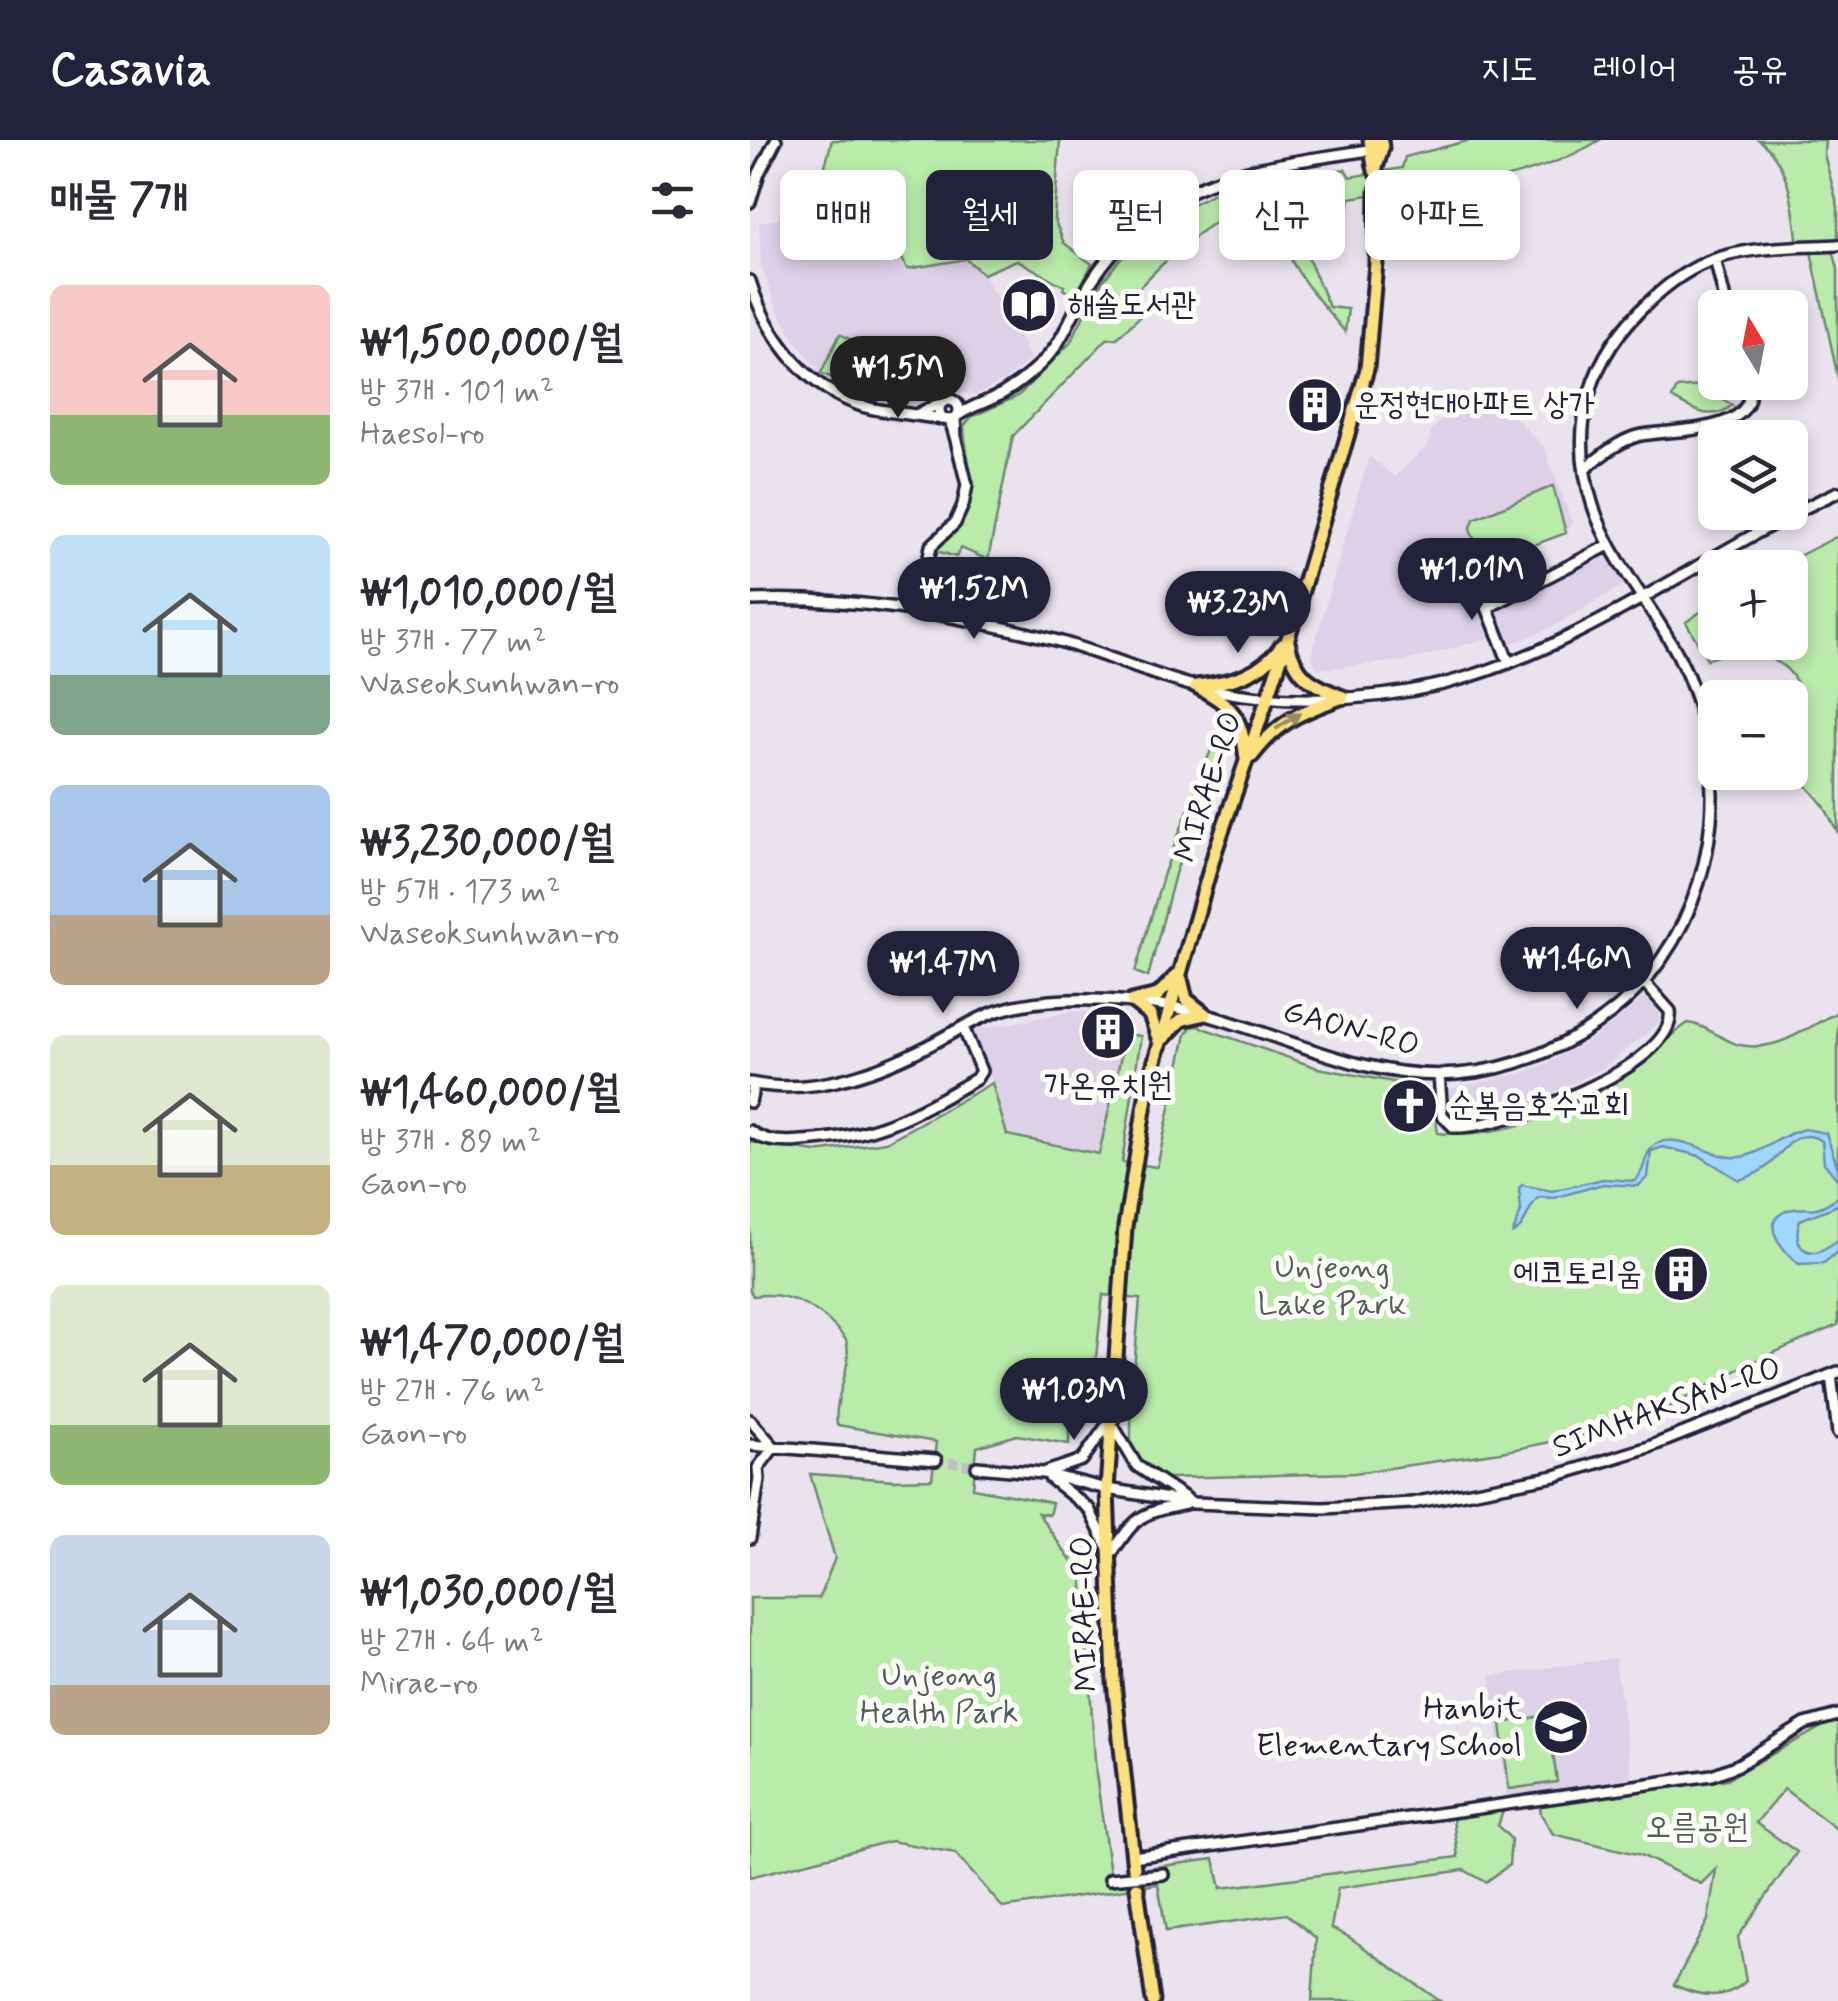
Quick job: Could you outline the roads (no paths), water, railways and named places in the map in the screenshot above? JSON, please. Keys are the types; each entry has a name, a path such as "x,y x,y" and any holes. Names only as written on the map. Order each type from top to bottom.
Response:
{"main road":[{"name":"MIRAE-RO","path":"1133,1863 1114,1682 1106,1489 1126,1228 1148,1085 1216,852 1288,638 1367,369 1376,260"},
{"path":"1196,686 1226,682 1255,672 1288,638"},
{"path":"1288,638 1300,676 1342,697"},
{"path":"1196,686 1225,702 1237,715 1246,764"},
{"path":"1246,764 1285,720 1342,697"},
{"path":"1132,1001 1158,995 1180,972"},
{"path":"1180,972 1186,1000 1206,1014"},
{"path":"1132,1001 1150,1015 1160,1044 1181,1020 1206,1014"},
{"path":"1137,1888 1153,2001"}],"street":[{"path":"750,202 759,172 776,140"},
{"path":"750,281 768,322 800,367 815,381 877,410 954,418 976,403 1003,393 1056,346 1100,269 1124,240 1167,204 1208,183 1376,144"},
{"name":"GAON-RO","path":"752,1084 803,1086 866,1075 1001,1010 1048,1002 1132,1001 1171,1005 1357,1063 1411,1074 1439,1075 1490,1071 1562,1044 1600,1021 1644,982 1676,938 1693,903 1708,851 1712,784 1711,751 1699,702 1676,653 1610,545 1592,503 1583,432 1597,368 1628,321 1691,270 1748,251 1838,245"},
{"path":"1715,259 1719,290"},
{"path":"1585,470 1642,435 1727,422 1749,400"},
{"path":"916,414 947,401 976,403"},
{"path":"947,401 940,414 954,418"},
{"path":"919,610 932,546 955,524 964,505 967,484 956,440 954,418 959,408 947,401"},
{"path":"750,600 849,601 919,610 1046,638 1196,686 1268,698 1390,694 1444,684 1510,663 1838,492"},
{"path":"1487,608 1610,545"},
{"path":"1472,569 1510,663"},
{"path":"1439,1075 1442,1115 1454,1127 1495,1123 1560,1103 1616,1072 1655,1044 1669,1028 1670,1011 1644,982"},
{"path":"750,1131 761,1139 790,1142 837,1139 879,1130 914,1115 976,1079 981,1071 963,1027"},
{"path":"750,1102 752,1084"},
{"path":"1835,1374 1838,1433"},
{"name":"SIMHAKSAN-RO","path":"977,1466 1044,1473 1106,1489 1194,1503 1366,1507 1506,1488 1649,1447 1835,1374"},
{"path":"750,1418 774,1447"},
{"path":"1044,1473 1082,1460 1110,1420 1136,1466 1194,1503"},
{"path":"750,1445 936,1460"},
{"path":"750,1538 759,1480 754,1466 774,1447"},
{"path":"1044,1473 1089,1509 1111,1554 1136,1519 1150,1512 1194,1503"},
{"path":"1133,1863 1712,1774 1738,1764 1805,1724 1838,1716"},
{"path":"1110,1879 1163,1874"}],"water":[{"path":"1805,1129 1826,1133 1838,1180 1824,1163 1822,1141 1813,1137 1798,1138 1766,1168 1739,1180 1700,1156 1663,1147 1651,1151 1648,1177 1638,1186 1603,1184 1554,1198 1539,1197 1513,1233 1521,1211 1522,1185 1552,1191 1603,1179 1635,1181 1649,1151 1658,1143 1678,1141 1741,1157"},
{"path":"1838,1197 1838,1205 1800,1220 1798,1231 1804,1249 1818,1251 1838,1240 1838,1251 1824,1263 1799,1264 1777,1239 1777,1218 1791,1209 1819,1207"}],"tunnel":[{"path":"936,1460 977,1467"}],"place":[{"name":"해솔도서관","path":"1029,305"},
{"name":"운정현대아파트 상가","path":"1315,405"},
{"name":"가온유치원","path":"1108,1032"},
{"name":"순복음호수교회","path":"1410,1106"},
{"name":"에코토리움","path":"1681,1274"},
{"name":"Hanbit Elementary School","path":"1561,1727"}],"park label":[{"name":"Unjeong Lake Park","path":"1332,1286"},
{"name":"Unjeong Health Park","path":"939,1694"},
{"name":"오름공원","path":"1698,1828"}]}
